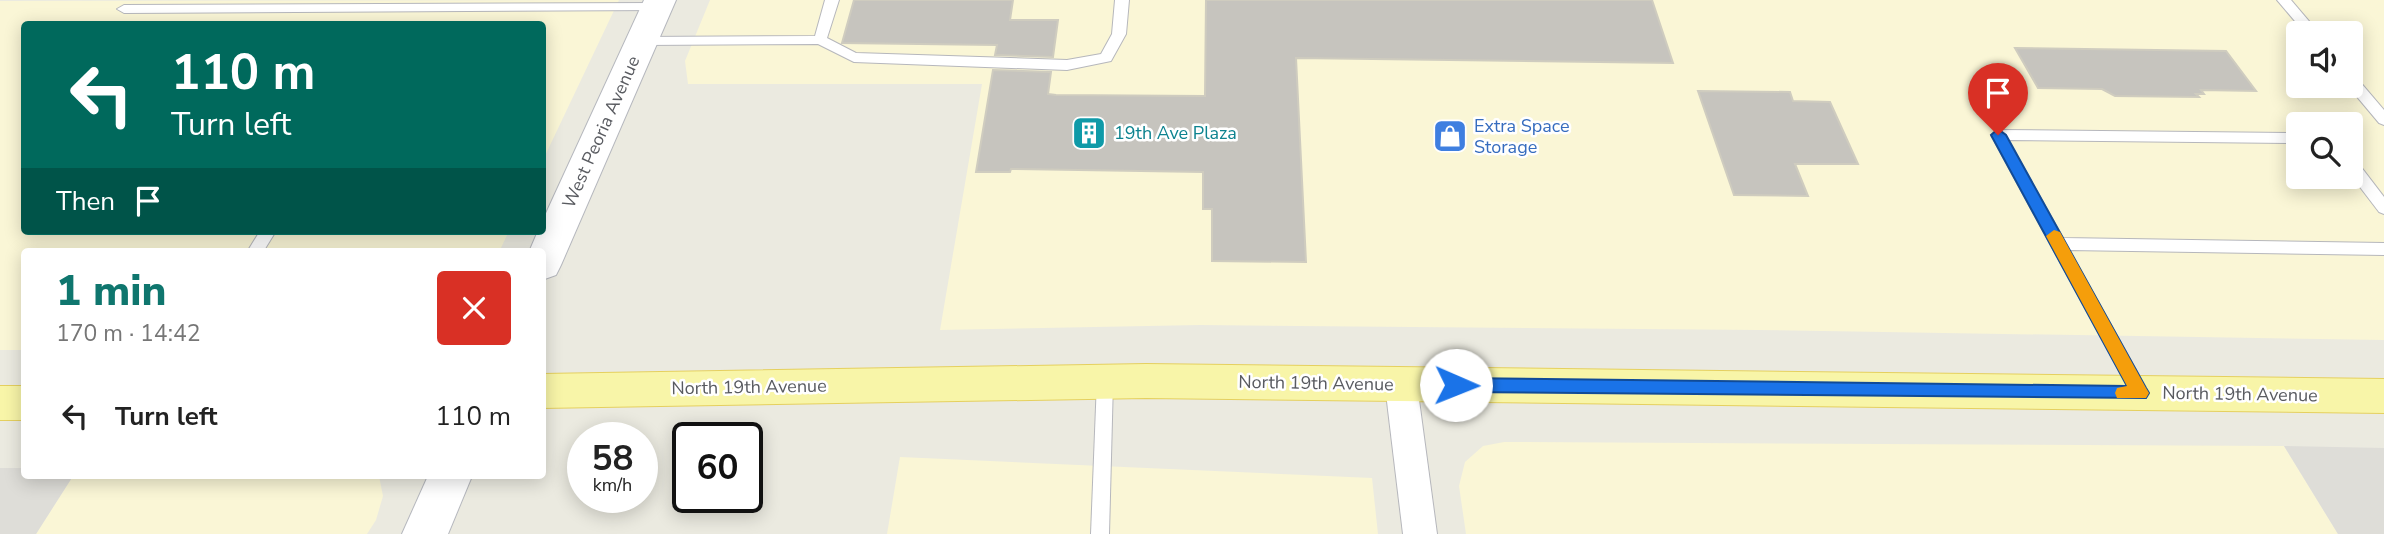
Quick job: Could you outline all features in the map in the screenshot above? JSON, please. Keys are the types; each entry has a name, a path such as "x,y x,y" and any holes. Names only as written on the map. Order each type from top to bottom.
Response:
{"main road":[{"name":"West Peoria Avenue","path":"546,256 659,3"},
{"name":"North 19th Avenue","path":"546,391 1105,381 2384,396"},
{"path":"0,404 21,403"},
{"path":"425,534 449,479"}],"street":[{"path":"1401,385 1420,534"}],"lane":[{"path":"820,40 832,0"},
{"path":"642,41 820,40 854,57 1068,65 1106,58 1119,34 1122,0"},
{"path":"2284,0 2302,21"},
{"path":"124,9 450,3 659,3"},
{"path":"2363,95 2384,120"},
{"path":"2140,393 1998,135 2286,138"},
{"path":"2363,180 2384,208"},
{"path":"2058,244 2384,249"},
{"path":"1100,534 1105,381"}],"shaded area":[{"path":"619,0 546,154 546,21 21,21 21,235 507,235 501,248 21,248 21,350 0,350 0,1"},
{"path":"710,0 2384,0 2384,340 1200,325 940,330 982,84 688,84 685,61"},
{"path":"1504,442 2284,446 2338,534 1466,534 1459,486 1465,462 1483,446"},
{"path":"2284,446 2384,448 2384,534 2338,534"},
{"path":"900,457 1372,478 1378,534 887,534"},
{"path":"0,468 21,468 21,479 71,479 36,534 0,534"},
{"path":"71,479 380,479 383,496 376,520 367,534 36,534"}],"building":[{"path":"854,0 1013,0 1010,20 1058,20 1053,57 995,55 997,45 842,43"},
{"path":"1206,0 1652,0 1673,63 1296,58 1306,262 1212,261 1212,209 1203,209 1203,172 1011,169 1010,172 976,172 993,70 1051,72 1048,94 1056,95 1205,96"},
{"path":"2015,48 2226,51 2256,91 2201,90 2204,94 2196,94 2199,97 2115,96 2102,89 2038,88"},
{"path":"1698,91 1790,92 1793,101 1830,102 1858,164 1795,164 1808,196 1734,195"}],"slow traffic":[{"path":"2054,236 2140,393 2123,393"}],"place":[{"name":"19th Ave Plaza","path":"1089,133"},
{"name":"Extra Space Storage","path":"1450,136"}],"route":[{"path":"1456,385 2140,393 1998,135"}]}
